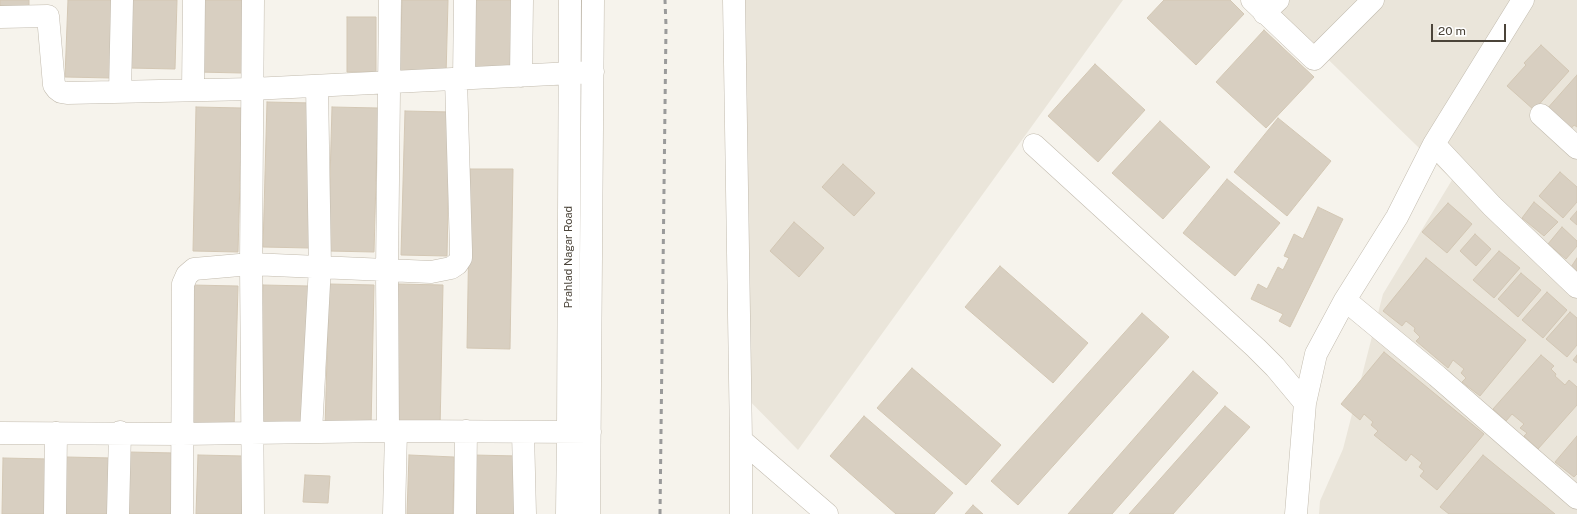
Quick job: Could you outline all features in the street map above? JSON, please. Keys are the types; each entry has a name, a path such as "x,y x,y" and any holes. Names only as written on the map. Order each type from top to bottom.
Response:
{"street":[{"path":"120,92 122,0"},
{"path":"193,90 194,0"},
{"path":"253,0 251,264 253,514"},
{"path":"390,0 387,270 394,514"},
{"path":"182,514 183,284 187,275 194,269 251,264 431,272 451,268 457,264 461,258 460,79 465,0"},
{"path":"521,76 522,0"},
{"name":"Prahlad Nagar Road","path":"570,0 570,73 579,432 589,514"},
{"name":"Prahlad Nagar Road","path":"567,514 579,432 593,72 593,0"},
{"path":"734,0 741,514"},
{"path":"1265,4 1314,59 1373,0"},
{"path":"1296,514 1305,403 1316,354 1345,300 1397,217 1434,144 1523,0"},
{"path":"0,17 49,8 54,85 61,92 67,93 252,89 593,72"},
{"path":"311,432 320,266 317,86"},
{"path":"1540,115 1577,148"},
{"path":"1034,144 1256,348 1275,367 1305,403"},
{"path":"1434,144 1492,206 1577,287"},
{"path":"1345,300 1437,376 1577,498"},
{"path":"0,433 120,432 182,434 392,431 579,432"},
{"path":"465,514 466,431"},
{"path":"55,514 56,432"},
{"path":"118,514 120,432"},
{"path":"523,432 525,514"},
{"path":"741,440 827,514"}],"shaded area":[{"path":"733,0 1123,0 798,450 733,384"},
{"path":"1267,0 1577,0 1577,514 1319,514 1320,501 1343,449 1383,294 1452,180"}],"building":[{"path":"0,0 29,0 29,7 0,6"},
{"path":"68,0 113,0 111,78 65,77"},
{"path":"131,0 177,0 175,69 129,68"},
{"path":"198,0 244,0 242,73 197,72"},
{"path":"402,0 448,0 446,76 400,76"},
{"path":"473,0 519,0 517,72 471,71"},
{"path":"1164,0 1230,0 1244,14 1196,65 1147,18"},
{"path":"347,17 376,17 376,72 347,72"},
{"path":"1264,30 1314,77 1266,128 1216,82"},
{"path":"1541,45 1569,71 1534,110 1507,86 1526,65 1524,63"},
{"path":"1095,64 1145,110 1098,162 1048,116"},
{"path":"1577,75 1577,127 1574,125 1569,131 1546,110"},
{"path":"267,102 313,103 309,248 263,247"},
{"path":"196,107 242,108 238,252 193,251"},
{"path":"332,107 378,108 374,252 328,251"},
{"path":"405,111 450,112 447,256 401,255"},
{"path":"1278,118 1331,161 1287,216 1234,172"},
{"path":"1160,121 1210,167 1163,219 1112,173"},
{"path":"843,164 875,193 854,216 822,187"},
{"path":"470,169 513,169 510,349 467,348"},
{"path":"1560,172 1577,187 1577,202 1563,218 1539,196"},
{"path":"1227,179 1280,223 1235,276 1183,233"},
{"path":"1534,202 1558,222 1544,236 1522,218"},
{"path":"1448,203 1472,224 1447,253 1422,232"},
{"path":"1318,207 1343,219 1290,327 1279,321 1283,314 1251,299 1258,284 1267,289 1278,267 1283,270 1289,258 1284,256 1294,234 1303,239"},
{"path":"1577,211 1577,225 1570,219"},
{"path":"794,222 824,248 799,277 770,251"},
{"path":"1562,227 1577,241 1577,246 1566,259 1548,244"},
{"path":"1475,234 1491,249 1476,266 1460,251"},
{"path":"1499,251 1520,268 1494,298 1473,280"},
{"path":"1426,258 1526,340 1480,396 1462,382 1466,378 1461,373 1464,369 1453,360 1448,368 1416,341 1420,337 1414,331 1415,328 1406,321 1402,326 1383,311"},
{"path":"1577,258 1577,272 1571,267"},
{"path":"1000,266 1088,343 1053,383 965,307"},
{"path":"1521,273 1541,290 1518,317 1498,299"},
{"path":"329,284 374,285 371,429 325,429"},
{"path":"398,284 443,285 440,430 394,429"},
{"path":"192,285 238,286 234,430 188,429"},
{"path":"263,285 309,286 305,430 259,429"},
{"path":"1547,292 1567,310 1543,338 1522,320"},
{"path":"1570,312 1577,318 1577,345 1567,357 1546,339"},
{"path":"1142,313 1169,337 1018,505 991,481"},
{"path":"1384,352 1484,434 1437,490 1420,476 1424,471 1419,467 1422,463 1411,454 1406,461 1374,435 1378,431 1371,425 1373,422 1364,414 1360,420 1341,404"},
{"path":"1541,355 1554,366 1551,369 1556,374 1555,376 1565,385 1569,380 1577,387 1577,405 1538,449 1524,436 1527,433 1520,428 1524,424 1512,414 1506,421 1493,409"},
{"path":"1577,355 1577,363 1573,360"},
{"path":"912,368 1001,445 966,485 877,408"},
{"path":"1193,371 1218,393 1112,514 1068,514"},
{"path":"1225,406 1250,427 1173,514 1129,514"},
{"path":"864,416 953,493 934,514 896,514 830,456"},
{"path":"1577,436 1577,474 1574,477 1555,462"},
{"path":"129,452 175,453 174,514 128,514"},
{"path":"198,455 243,456 242,514 196,514"},
{"path":"409,455 454,457 453,514 407,514"},
{"path":"473,455 518,456 517,514 471,514"},
{"path":"1483,455 1555,514 1449,514 1440,507"},
{"path":"66,457 112,458 111,514 65,514"},
{"path":"3,458 49,459 48,514 2,514"},
{"path":"305,475 330,476 328,503 303,502"},
{"path":"973,505 983,514 965,514"}],"railway":[{"path":"660,514 666,26 665,0"}]}
